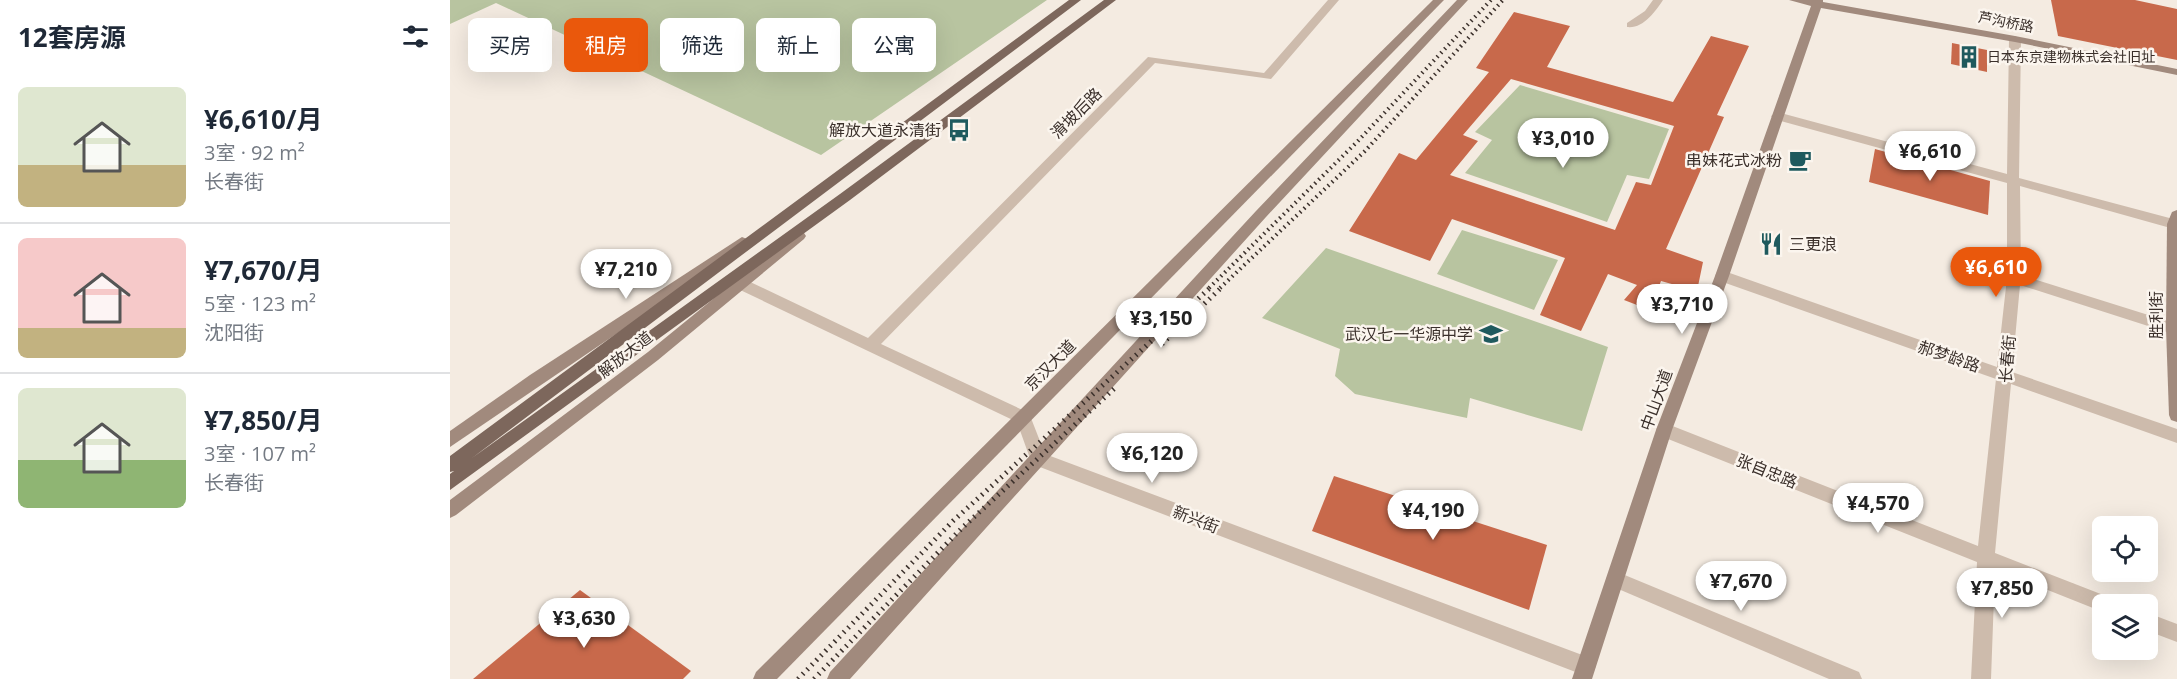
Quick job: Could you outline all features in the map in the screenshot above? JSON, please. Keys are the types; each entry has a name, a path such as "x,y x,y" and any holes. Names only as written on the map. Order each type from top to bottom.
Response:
{"main road":[{"name":"解放大道","path":"450,440 535,379 697,273 821,187 922,116 1076,0"},
{"name":"解放大道","path":"450,465 845,197 1111,0"},
{"name":"京汉大道","path":"763,679 1439,0"},
{"path":"837,679 1261,214 1463,0"},
{"name":"芦沟桥路","path":"1794,0 1827,2 2040,36 2177,65"},
{"name":"芦沟桥路","path":"1827,2 2177,72"},
{"name":"中山大道","path":"1584,672 1664,430 1722,276 1777,116 1827,2"},
{"name":"解放大道","path":"450,483 821,187"},
{"name":"解放大道","path":"450,510 653,356 845,197"},
{"name":"胜利街","path":"2176,220 2174,328 2177,415"}],"street":[{"name":"滑坡后路","path":"870,345 1152,59 1268,77 1334,0"},
{"path":"1631,25 1649,13 1658,0"},
{"name":"长春街","path":"1981,679 1986,558 2014,278 2015,39"},
{"path":"1777,116 2176,220"},
{"name":"郝梦龄路","path":"1722,276 2177,436"},
{"path":"2014,278 2174,328"},
{"path":"741,284 1023,418 1038,459"},
{"name":"张自忠路","path":"1664,430 2092,599"},
{"name":"新兴街","path":"1038,459 1584,672"},
{"path":"1615,579 1852,679"},
{"path":"2158,626 2177,633"}],"green space":[{"path":"450,0 1047,0 821,155 644,72 648,72 648,18 564,18 564,35 552,29 552,18 528,18 496,3 450,24"},
{"path":"1520,85 1669,129 1649,179 1627,175 1607,222 1465,173 1492,140 1475,132"},
{"path":"1462,230 1558,260 1534,310 1437,274"},
{"path":"1326,248 1608,347 1582,431 1470,398 1467,418 1355,394 1335,376 1340,349 1262,318"}],"building":[{"path":"2051,0 2135,0 2177,9 2177,60 2058,36"},
{"path":"1514,12 1570,26 1547,67 1673,102 1711,36 1749,46 1717,115 1724,117 1666,249 1703,262 1697,291 1661,281 1650,310 1624,300 1637,285 1608,274 1581,331 1540,315 1565,258 1452,219 1430,261 1349,231 1399,153 1416,160 1489,72 1476,68","holes":["1511,79 1674,126 1651,185 1636,182 1615,230 1450,175 1478,141 1463,135"]},
{"name":"日本东京建物株式会社旧址","path":"1952,43 1987,50 1987,72 1951,64"},
{"path":"1875,149 1990,181 1988,215 1869,182"},
{"path":"1334,476 1547,545 1529,610 1312,531"},
{"path":"580,590 691,671 683,679 473,679"}],"railway":[{"path":"1209,288 1357,142 1491,0"},
{"path":"1220,288 1365,151 1503,0"},
{"path":"798,679 953,521 1211,287"},
{"path":"1162,344 1222,287"},
{"path":"814,679 962,528 1116,387"}],"place":[{"name":"日本东京建物株式会社旧址","path":"1969,57"},
{"name":"解放大道永清街","path":"959,130"},
{"name":"串妹花式冰粉","path":"1800,160"},
{"name":"三更浪","path":"1771,244"},
{"name":"武汉七一华源中学","path":"1491,334"}]}
